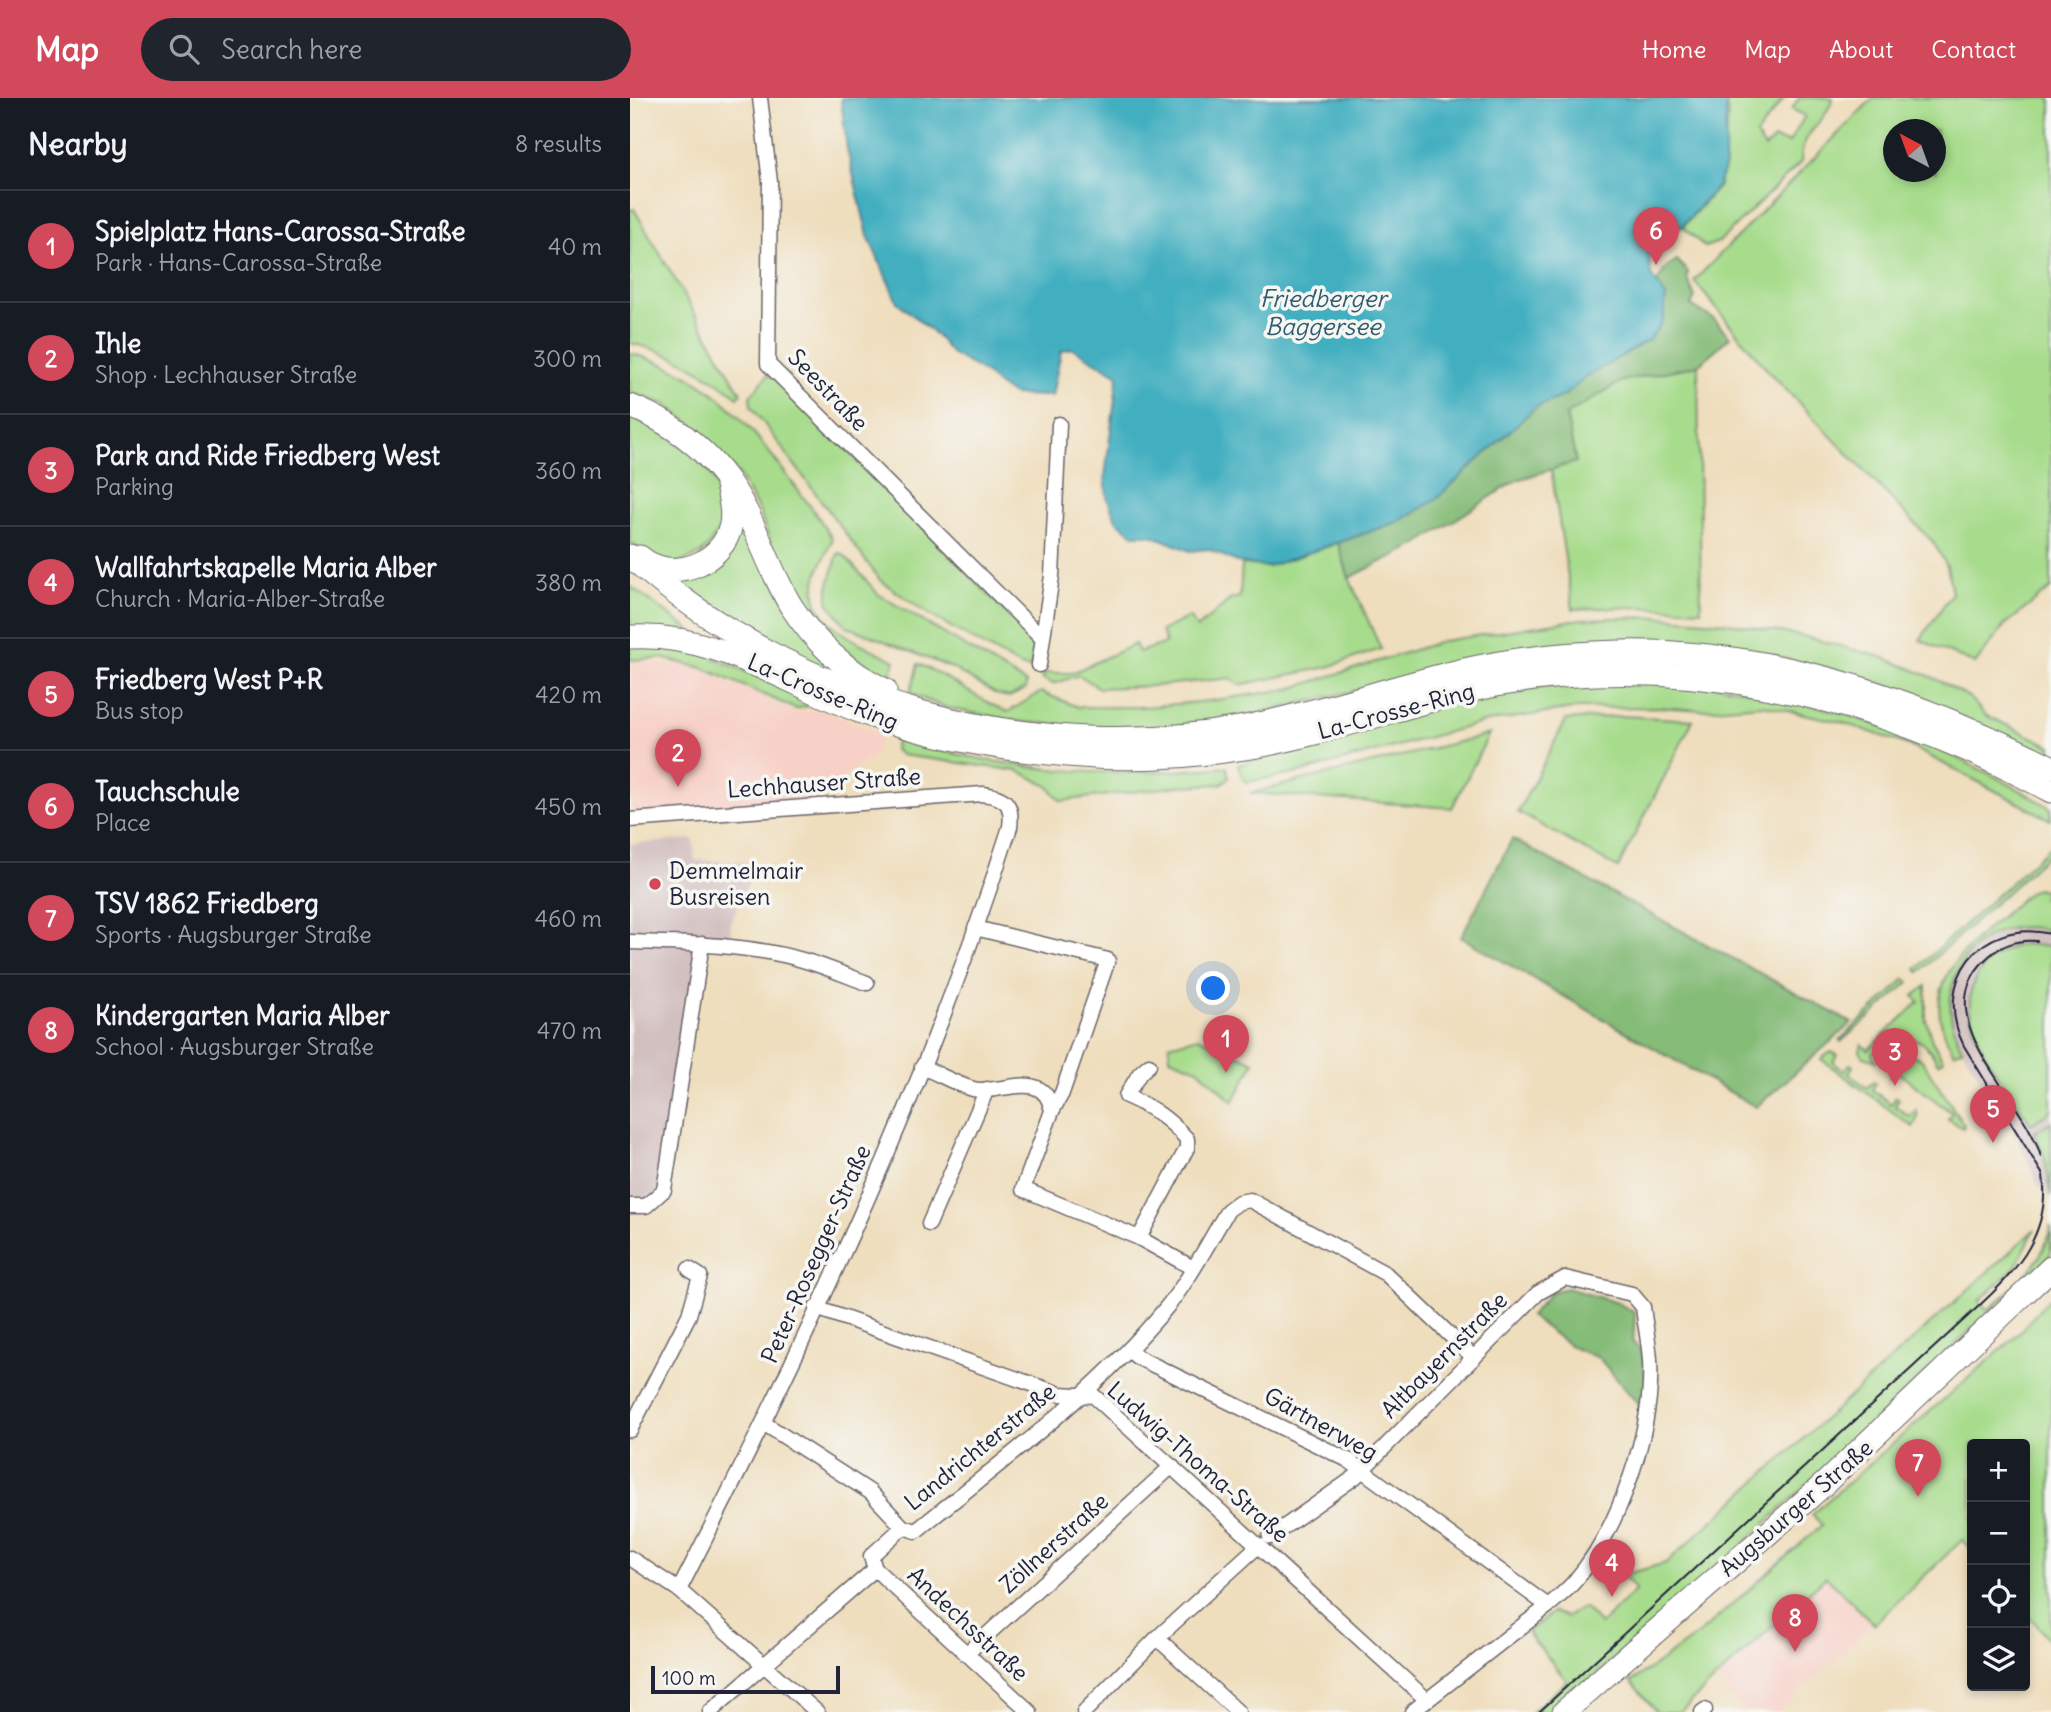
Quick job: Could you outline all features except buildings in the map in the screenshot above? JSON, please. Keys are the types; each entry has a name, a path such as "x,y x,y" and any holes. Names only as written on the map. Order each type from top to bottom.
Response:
{"main road":[{"path":"630,406 660,419 702,449 744,506 791,606 816,639 859,676 929,712"},
{"path":"630,550 644,561 662,568 686,569 706,560 721,545 729,530 732,512 726,482"},
{"path":"630,556 691,606 775,656 866,696 929,712"},
{"path":"630,574 738,656"},
{"path":"630,637 673,638 738,656"},
{"name":"La-Crosse-Ring","path":"929,712 962,722 1060,735 1164,736 1243,727 1280,719 1494,664 1578,654 1652,652 1738,659 1842,681 1923,709 2051,767"},
{"name":"La-Crosse-Ring","path":"738,656 841,704 917,730 1013,749 1105,758 1163,757 1255,746 1443,697 1534,679 1610,673 1701,677 1787,690 1854,707 1976,752 2051,791"},
{"name":"Augsburger Straße","path":"1564,1712 1822,1486 2051,1268"}],"street":[{"name":"Seestraße","path":"760,98 770,182 768,363 1042,638"},
{"path":"1039,665 1052,576 1059,424"},
{"name":"Lechhauser Straße","path":"630,820 983,794 1000,796 1008,803 1012,813"},
{"name":"Peter-Rosegger-Straße","path":"680,1590 765,1424 922,1067 975,928 1012,813"},
{"path":"975,928 1108,960 1062,1093 1052,1111 1023,1189 1139,1238 1193,1268"},
{"path":"630,942 702,944 805,960 867,983"},
{"path":"630,1206 646,1206 663,1190 702,944"},
{"path":"1139,1238 1188,1148 1187,1139 1170,1120 1150,1106 1126,1096 1140,1073 1149,1065"},
{"path":"922,1067 975,1090 1020,1083 1042,1092 1050,1100 1052,1111"},
{"path":"929,1224 987,1089"},
{"name":"Landrichterstraße","path":"710,1712 875,1569 871,1556 903,1527 916,1531 1082,1394 1129,1350 1167,1307 1228,1210 1239,1202 1250,1200 1387,1274 1474,1358"},
{"path":"630,1430 689,1315 700,1276 688,1269"},
{"name":"Altbayernstraße","path":"1084,1712 1157,1637 1265,1541 1363,1470 1538,1293 1565,1278 1632,1294 1643,1307 1650,1360 1649,1386 1636,1461 1622,1502 1595,1555 1572,1584 1548,1606"},
{"name":"Ludwig-Thoma-Straße","path":"816,1308 1060,1394 1094,1396 1172,1466 1265,1541 1427,1700"},
{"name":"Gärtnerweg","path":"1129,1350 1348,1460 1548,1606"},
{"path":"765,1424 870,1492 903,1527"},
{"name":"Zöllnerstraße","path":"966,1654 1172,1466"},
{"path":"630,1558 680,1590 817,1712"},
{"name":"Andechsstraße","path":"875,1569 1027,1711"},
{"path":"1412,1712 1548,1606"},
{"path":"1157,1637 1238,1712"}],"shaded area":[{"path":"630,661 682,664 706,672 796,713 816,709 882,733 876,754 815,798 630,813"},
{"path":"693,839 695,860 757,863 731,921 730,940 704,939 664,1189 654,1200 630,1204 630,844"},
{"path":"2016,928 2051,931 2051,1198 2038,1186 2018,1138 1962,1049 1953,1031 1949,1013 1951,987 1965,958 1984,940"},
{"path":"1826,1577 1874,1624 1778,1712 1746,1712 1717,1680"}],"green space":[{"path":"1726,98 1784,98 1756,135 1765,148 1774,139 1789,143 1805,116 1792,109 1799,98 1833,98 1805,142 1801,162 1719,242 1705,247 1683,227 1719,186 1728,117"},
{"path":"1873,98 2051,98 2051,588 2005,625 1975,664 1920,640 1952,593 1947,566 1933,542 1769,372 1694,281"},
{"path":"634,209 741,393 738,397 687,364 630,343 630,210"},
{"path":"1677,260 1688,272 1687,278 1695,297 1691,305 1714,319 1730,337 1698,365 1622,381 1566,415 1576,462 1517,480 1416,545 1349,578 1338,543 1397,522 1434,501 1536,407 1564,396 1585,378 1650,339 1663,321 1666,296 1657,282 1667,266"},
{"path":"630,353 658,362 702,385 738,415 754,434 811,507 832,539 817,575 815,592 818,607 838,630 895,661 890,677 852,655 806,614 772,547 760,513 737,472 701,431 665,404 630,393"},
{"path":"1698,365 1701,610 1636,607 1573,609 1551,469 1576,462 1566,415 1622,381"},
{"path":"768,375 779,380 1031,638 1034,648 1030,668 1020,666 928,614 880,580 751,406 750,396"},
{"path":"630,416 684,447 707,469 722,495 725,507 719,530 713,541 694,557 666,563 649,556 630,541"},
{"path":"738,503 765,567 864,686 784,650 665,575 688,574"},
{"path":"1338,543 1349,578 1381,649 1328,667 1239,685 1231,678 1154,686 1099,688 1079,675 1053,684 1042,678 1045,673 1072,673 1135,644 1139,652 1166,643 1161,631 1189,617 1197,628 1231,599 1240,597 1242,564 1267,567"},
{"path":"838,553 844,555 878,594 1026,683 1026,689 1009,697 996,694 952,668 846,626 828,602 828,588"},
{"path":"630,586 698,636 630,628"},
{"path":"1657,617 1729,623 1802,636 1882,657 1934,678 1969,697 1985,715 2051,746 2051,758 1902,692 1850,673 1756,652 1698,646 1363,689 1235,718 1165,727 1101,728 1021,722 947,708 910,694 918,664 1008,712 1041,692 1078,707 1144,707 1209,701 1289,689 1443,641 1581,619"},
{"path":"630,641 682,644 818,703 796,709 703,668 661,658 630,660"},
{"path":"1655,681 1740,689 1781,697 1862,720 1940,750 2015,787 2051,808 2051,820 1908,745 1841,722 1762,705 1700,710 1657,707 1579,708 1485,722 1294,774 1247,782 1243,779 1238,765 1457,701 1559,684"},
{"path":"1623,716 1693,720 1618,868 1518,812 1566,720"},
{"path":"1489,734 1452,808 1250,793 1479,737"},
{"path":"896,739 1020,766 1100,772 1183,771 1227,767 1229,778 1221,784 1179,786 1061,801 1048,786 1019,771 901,755 895,750"},
{"path":"1512,839 1852,1023 1756,1107 1461,937"},
{"path":"2051,846 2051,852 1919,972 1916,969"},
{"path":"2037,888 2047,891 2042,898 2051,905 2051,931 2024,927 2001,931 1981,942 1965,957 1955,977 1951,1000 1953,1024 1962,1049 1954,1053 1942,1026 1939,1003 1945,981 1956,961 1972,943 2029,892"},
{"path":"2024,944 2051,947 2051,1111 2031,1124 1984,1051 1970,1011 1971,992 1983,967 1998,954"},
{"path":"1905,979 1909,982 1841,1042 1840,1040"},
{"path":"1926,986 1926,1020 1932,1041 1943,1060 1938,1063 1927,1047 1917,1040 1899,1042 1893,1035 1872,1054 1876,1061 1863,1057 1860,1051 1862,1044 1868,1050 1919,1002 1914,996"},
{"path":"1198,1037 1254,1062 1233,1102 1198,1069 1170,1058 1169,1045"},
{"path":"1831,1052 1838,1055 1833,1062 1844,1071 1850,1064 1853,1066 1849,1074 1867,1088 1873,1081 1876,1083 1872,1090 1891,1104 1896,1097 1899,1099 1895,1106 1910,1117 1916,1110 1918,1117 1913,1127 1821,1059"},
{"path":"1910,1054 1921,1059 1964,1125 1963,1128 1948,1119 1952,1113 1897,1072 1890,1077 1891,1066"},
{"path":"2051,1122 2051,1195 2045,1158 2034,1132"},
{"path":"2051,1226 2051,1253 2048,1257 1746,1542 1553,1712 1532,1712 1567,1681 1527,1632 1553,1612 1566,1617 1584,1607 1600,1624 1636,1590 1623,1575 1666,1563 2035,1229 2016,1266 1979,1301 1988,1310 2018,1283 2035,1263 2048,1240"},
{"path":"1567,1288 1618,1303 1635,1313 1633,1343 1641,1349 1646,1379 1639,1405 1599,1358 1572,1347 1530,1316 1551,1292"},
{"path":"2051,1297 2051,1642 2030,1617 2030,1439 1967,1439 1967,1545 1962,1540 1874,1624 1826,1577 1680,1712 1657,1712 1631,1682 1700,1633 1822,1525 1812,1514 2012,1340"}],"water":[{"name":"Friedberger Baggersee","path":"841,98 1726,98 1725,165 1718,186 1673,236 1649,253 1651,275 1666,296 1663,321 1650,339 1585,378 1564,396 1536,407 1434,501 1397,522 1267,567 1237,562 1208,549 1190,551 1151,535 1134,535 1116,520 1107,497 1105,476 1118,375 1072,348 1061,351 1052,396 1014,395 985,373 951,353 937,336 897,302 868,236 847,149"}],"tram line":[{"path":"1539,1712 1980,1305 2007,1278 2029,1248 2042,1214 2043,1175 1964,1046 1956,1022 1954,999 1958,978 1968,960 1983,945 2003,935 2025,931 2051,934"},
{"path":"2037,941 2008,945 1989,956 1969,984 1966,1009 1972,1034 2032,1134 2041,1157"}],"place":[{"name":"Tauchschule","path":"1656,265"},
{"name":"Ihle","path":"678,787"},
{"name":"Demmelmair Busreisen","path":"655,884"},
{"name":"Spielplatz Hans-Carossa-Straße","path":"1226,1073"},
{"name":"Park and Ride Friedberg West","path":"1895,1086"},
{"name":"Friedberg West P+R","path":"1993,1143"},
{"name":"TSV 1862 Friedberg","path":"1918,1497"},
{"name":"Wallfahrtskapelle Maria Alber","path":"1612,1597"},
{"name":"Kindergarten Maria Alber","path":"1795,1652"}]}
